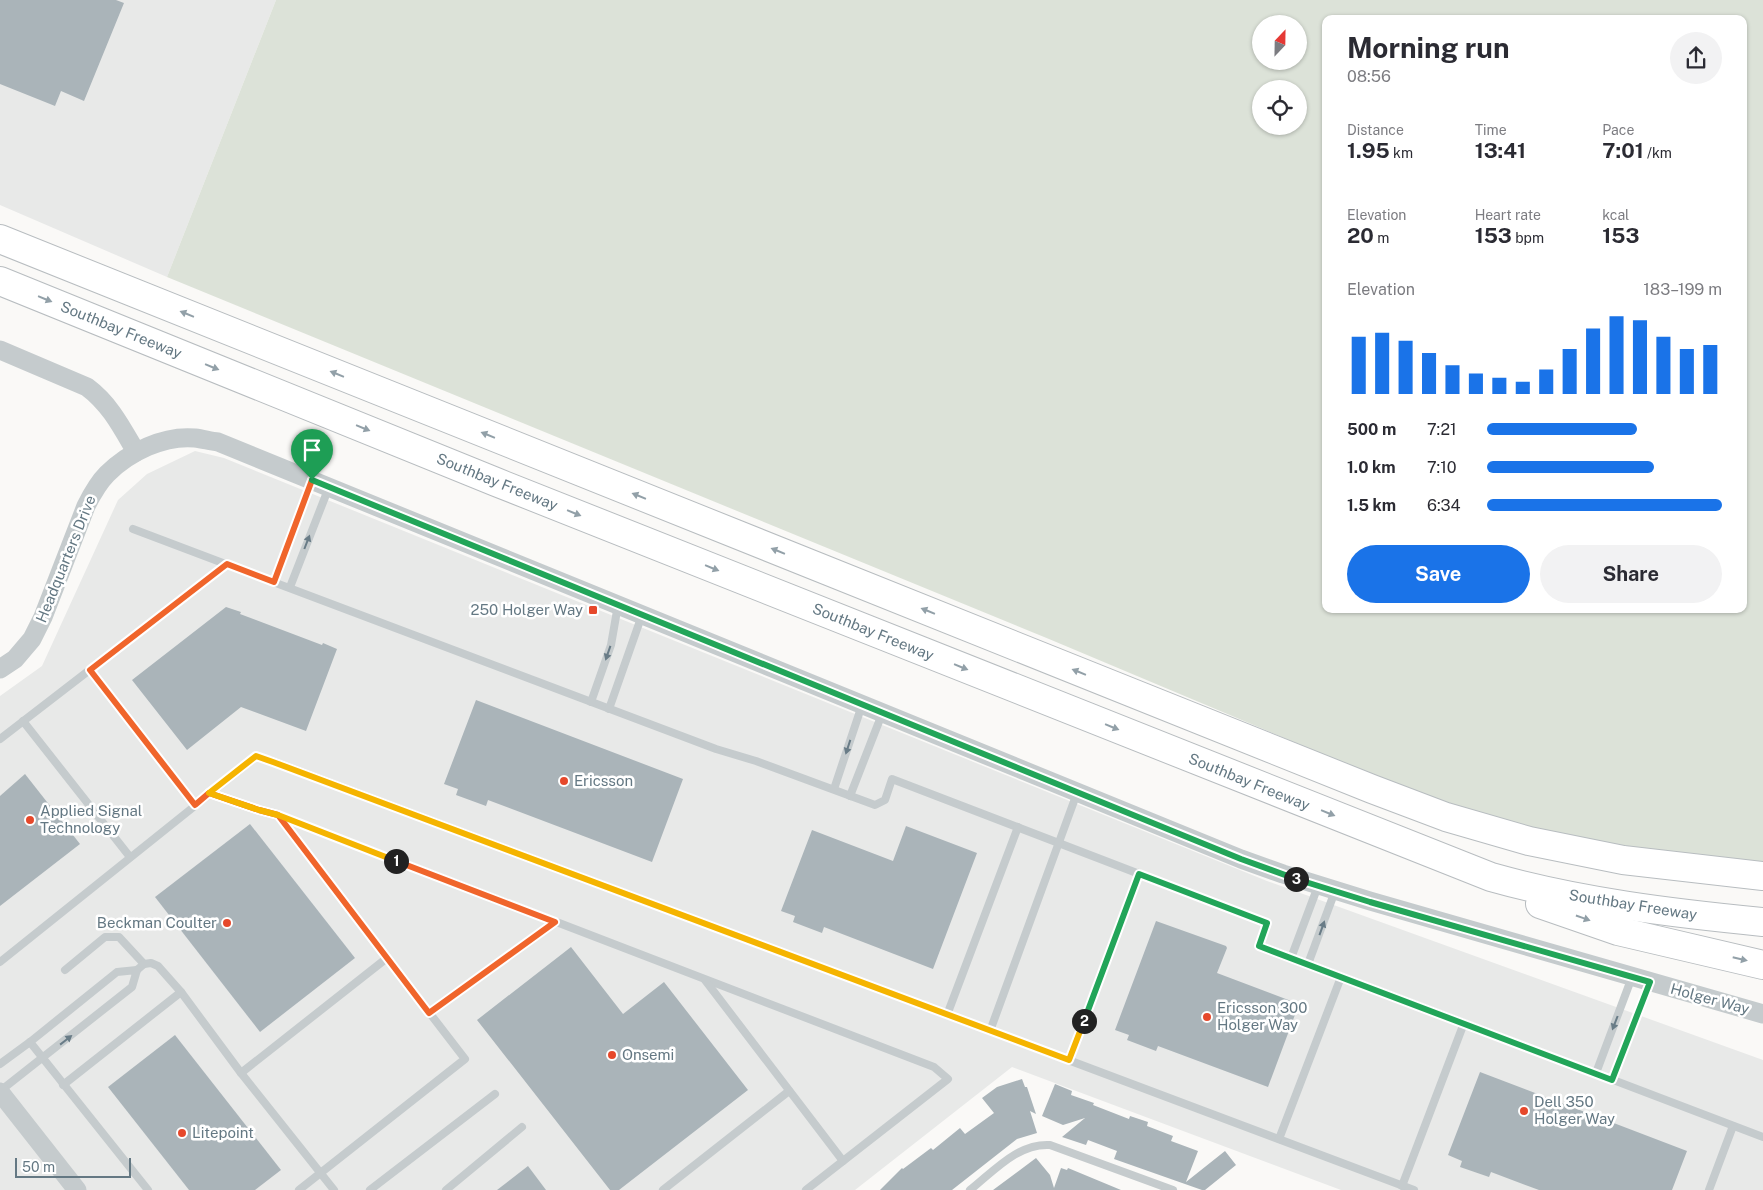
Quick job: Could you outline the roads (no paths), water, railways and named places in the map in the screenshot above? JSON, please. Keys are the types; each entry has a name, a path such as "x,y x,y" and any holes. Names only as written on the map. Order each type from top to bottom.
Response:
{"highway":[{"path":"0,238 1372,789 1464,822 1529,841 1623,860 1763,876"},
{"name":"Southbay Freeway","path":"0,281 505,486 1490,877 1514,884 1615,904 1763,922"},
{"path":"1125,690 1150,711 1187,729 1327,785 1486,845 1609,870 1763,889"},
{"path":"1490,877 1532,901 1618,931 1763,964"}],"street":[{"path":"0,350 78,383 98,396 110,408 136,452"},
{"name":"Holger Way","path":"136,452 172,439 194,438 230,446 1241,859 1327,888 1763,1014"},
{"name":"Headquarters Drive","path":"0,669 14,659 32,639 43,617 94,489 118,463 136,452"},
{"path":"0,1092 77,1190"}],"lane":[{"path":"274,582 320,483"},
{"path":"290,587 320,483"},
{"path":"133,529 716,749 875,805 885,800 892,779 1267,923 1259,946 1763,1137"},
{"path":"0,739 227,564"},
{"path":"591,702 611,645 618,605"},
{"path":"609,709 642,615"},
{"path":"90,670 195,805"},
{"path":"834,789 862,705"},
{"path":"850,796 882,713"},
{"path":"24,721 130,857"},
{"path":"0,962 256,756 1414,1190"},
{"path":"990,1031 1077,792"},
{"path":"209,793 278,815 934,1067 948,1079 806,1190"},
{"path":"278,815 465,1059 299,1190"},
{"path":"947,1015 1018,827"},
{"path":"1069,1060 1139,874"},
{"path":"1291,958 1327,888"},
{"path":"1308,964 1327,888"},
{"path":"429,1013 555,922"},
{"path":"65,970 105,938 113,936 119,937 144,964"},
{"path":"241,1073 387,958"},
{"path":"0,1092 132,987 137,970 144,964 151,963 158,966 181,992 241,1073 334,1190"},
{"path":"0,1064 117,972 137,970"},
{"path":"1279,1139 1341,977"},
{"path":"704,979 843,1161"},
{"path":"1596,1073 1641,980"},
{"path":"1612,1080 1641,980"},
{"path":"63,1085 181,992"},
{"path":"1402,1186 1464,1023"},
{"path":"30,1042 148,1190"},
{"path":"663,1190 789,1091"},
{"path":"370,1190 495,1094"},
{"path":"1709,1190 1733,1126"},
{"path":"446,1190 522,1127"},
{"path":"970,1190 1016,1154 1029,1147 1041,1144 1050,1145 1172,1190"}],"place":[{"name":"250 Holger Way","path":"593,610"},
{"name":"Ericsson","path":"564,781"},
{"name":"Applied Signal Technology","path":"30,820"},
{"name":"Beckman Coulter","path":"227,923"},
{"name":"Ericsson 300 Holger Way","path":"1207,1017"},
{"name":"Onsemi","path":"612,1055"},
{"name":"Dell 350 Holger Way","path":"1524,1111"},
{"name":"Litepoint","path":"182,1133"}]}
